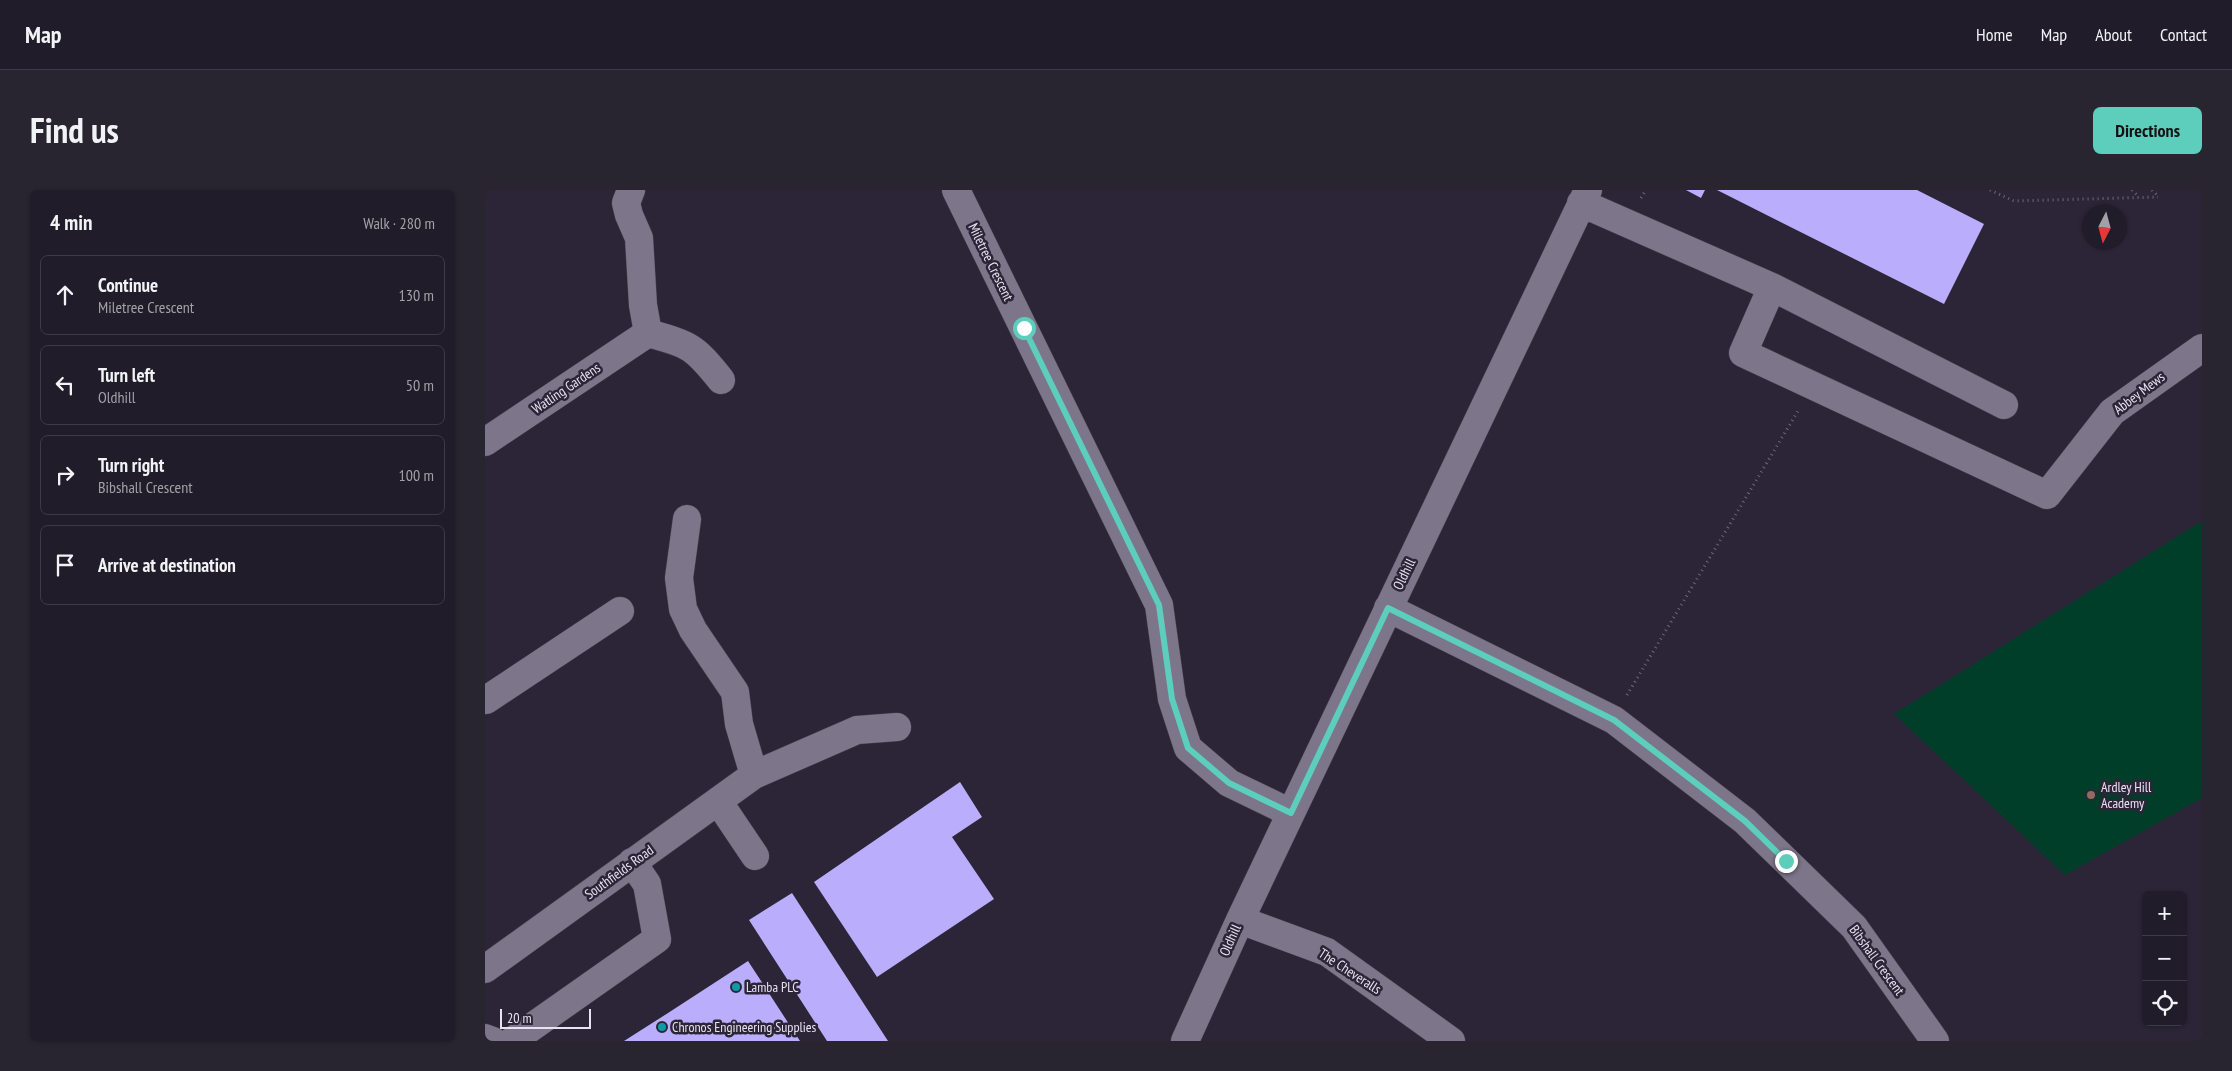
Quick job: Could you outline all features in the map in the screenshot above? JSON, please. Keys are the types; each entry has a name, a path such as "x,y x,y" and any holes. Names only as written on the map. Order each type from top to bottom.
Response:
{"street":[{"path":"631,190 626,202 629,215 639,238 643,305 647,333 691,347 701,354 721,380"},
{"name":"Miletree Crescent","path":"956,190 1159,605 1172,699 1188,748 1229,783 1291,813"},
{"name":"Oldhill","path":"1185,1041 1240,920 1585,196"},
{"path":"1585,196 1772,287 2005,405"},
{"path":"1772,287 1743,353 1813,385"},
{"name":"Watling Gardens","path":"485,442 647,333"},
{"name":"Abbey Mews","path":"1813,385 2047,495 2112,412 2202,348"},
{"path":"687,518 679,578 683,609 693,630 735,692 739,724 754,775"},
{"name":"Bibshall Crescent","path":"1388,608 1614,720 1745,821 1854,927 1935,1041"},
{"path":"485,700 620,611"},
{"name":"Southfields Road","path":"485,969 754,775 857,730 897,727"},
{"path":"718,801 755,856"},
{"path":"512,1041 657,939 647,884 632,862"},
{"name":"The Cheveralls","path":"1240,920 1327,952 1451,1041"},
{"path":"485,1038 493,1041"}],"path":[{"path":"1990,190 2013,201 2158,197 2152,190"},
{"path":"2132,190 2140,198"},
{"path":"1623,702 1813,385"}],"green space":[{"name":"Ardley Hill Academy","path":"2202,521 2202,798 2065,875 1894,714"}],"building":[{"path":"1686,190 1705,190 1701,198"},
{"path":"1717,190 1917,190 1984,224 1944,304"},
{"path":"960,782 982,817 952,837 994,899 877,977 814,882"},
{"path":"792,893 888,1041 827,1041 749,920"},
{"name":"Lamba PLC","path":"748,961 800,1041 624,1041 668,1013"}],"place":[{"name":"Ardley Hill Academy","path":"2091,795"},
{"name":"Lamba PLC","path":"736,987"},
{"name":"Chronos Engineering Supplies","path":"662,1027"}],"route":[{"path":"1024,328 1159,605 1172,699 1188,748 1229,783 1291,813 1388,608 1614,720 1745,821 1786,861"}]}
